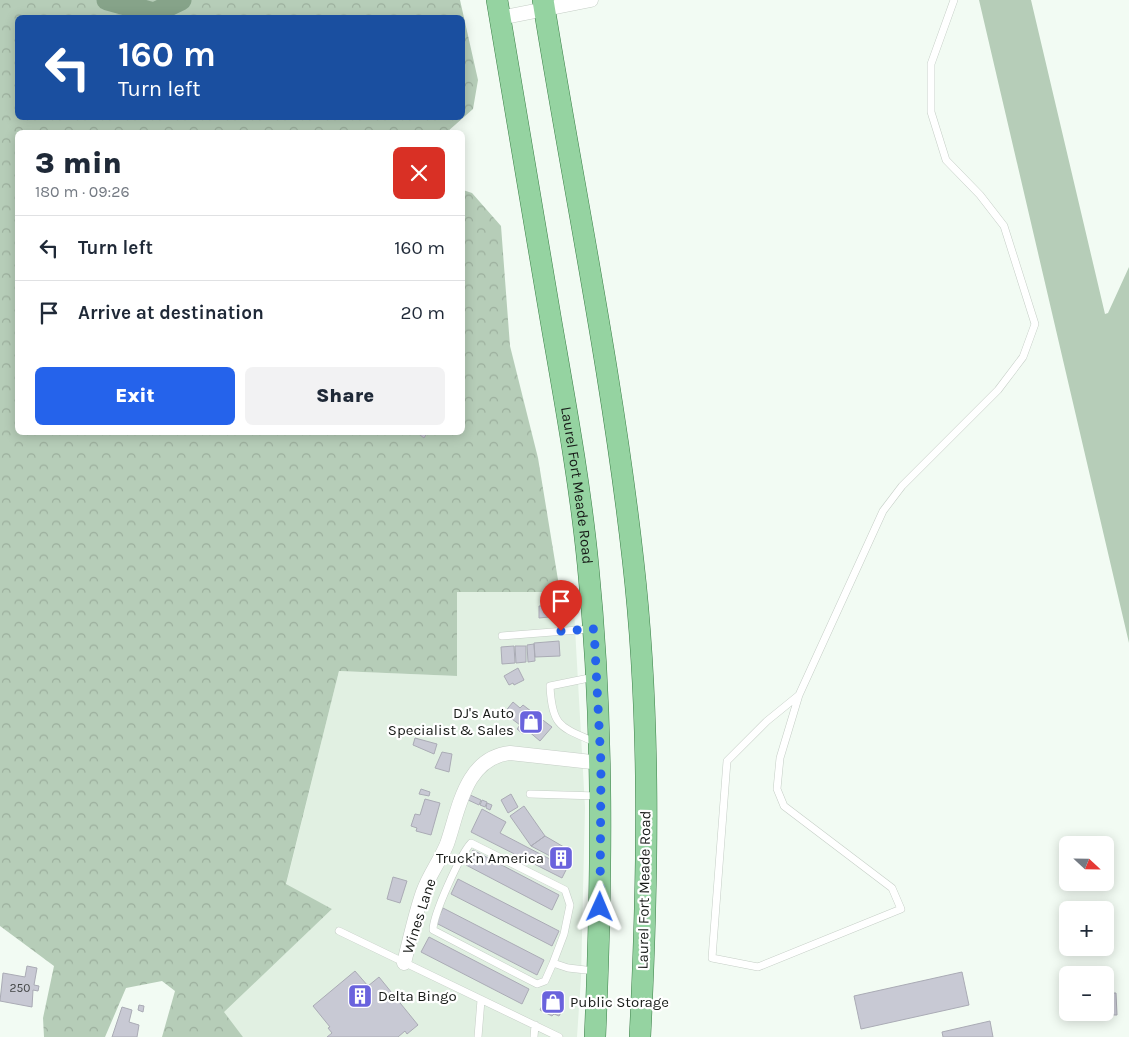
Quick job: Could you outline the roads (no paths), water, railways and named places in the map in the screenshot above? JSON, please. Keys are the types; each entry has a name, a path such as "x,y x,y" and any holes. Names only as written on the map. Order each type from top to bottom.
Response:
{"main road":[{"name":"Laurel Fort Meade Road","path":"543,5 604,361 634,562 646,767 647,895 640,1037"},
{"name":"Laurel Fort Meade Road","path":"498,9 578,478 594,629 601,754 601,891 595,1037"}],"street":[{"path":"498,9 591,0"},
{"name":"Wines Lane","path":"404,963 423,892 441,858 454,815 474,774 488,760 498,754 601,754"}],"lane":[{"path":"799,695 767,721 727,761 712,958 758,967 901,909 892,888 784,806 776,789 780,758 799,695 883,510 902,486 998,390 1023,357 1035,324 1004,226 980,195 946,160 931,112 931,64 954,0"},
{"path":"502,636 594,629"},
{"path":"597,677 550,686 551,710 564,728 601,754"},
{"path":"530,794 601,796"},
{"path":"471,843 565,890 570,905 564,934 553,963 545,980 537,984 434,930 433,921 471,843"},
{"path":"339,931 559,1037"},
{"path":"553,963 568,968 598,971"},
{"path":"478,1037 481,1000"},
{"path":"534,1037 535,1026"}],"waterway":[{"path":"107,0 154,13 181,0"}],"place":[{"name":"DJ's Auto Specialist & Sales","path":"531,722"},
{"name":"Truck'n America","path":"561,858"},
{"name":"Delta Bingo","path":"360,996"},
{"name":"Public Storage","path":"553,1002"}]}
